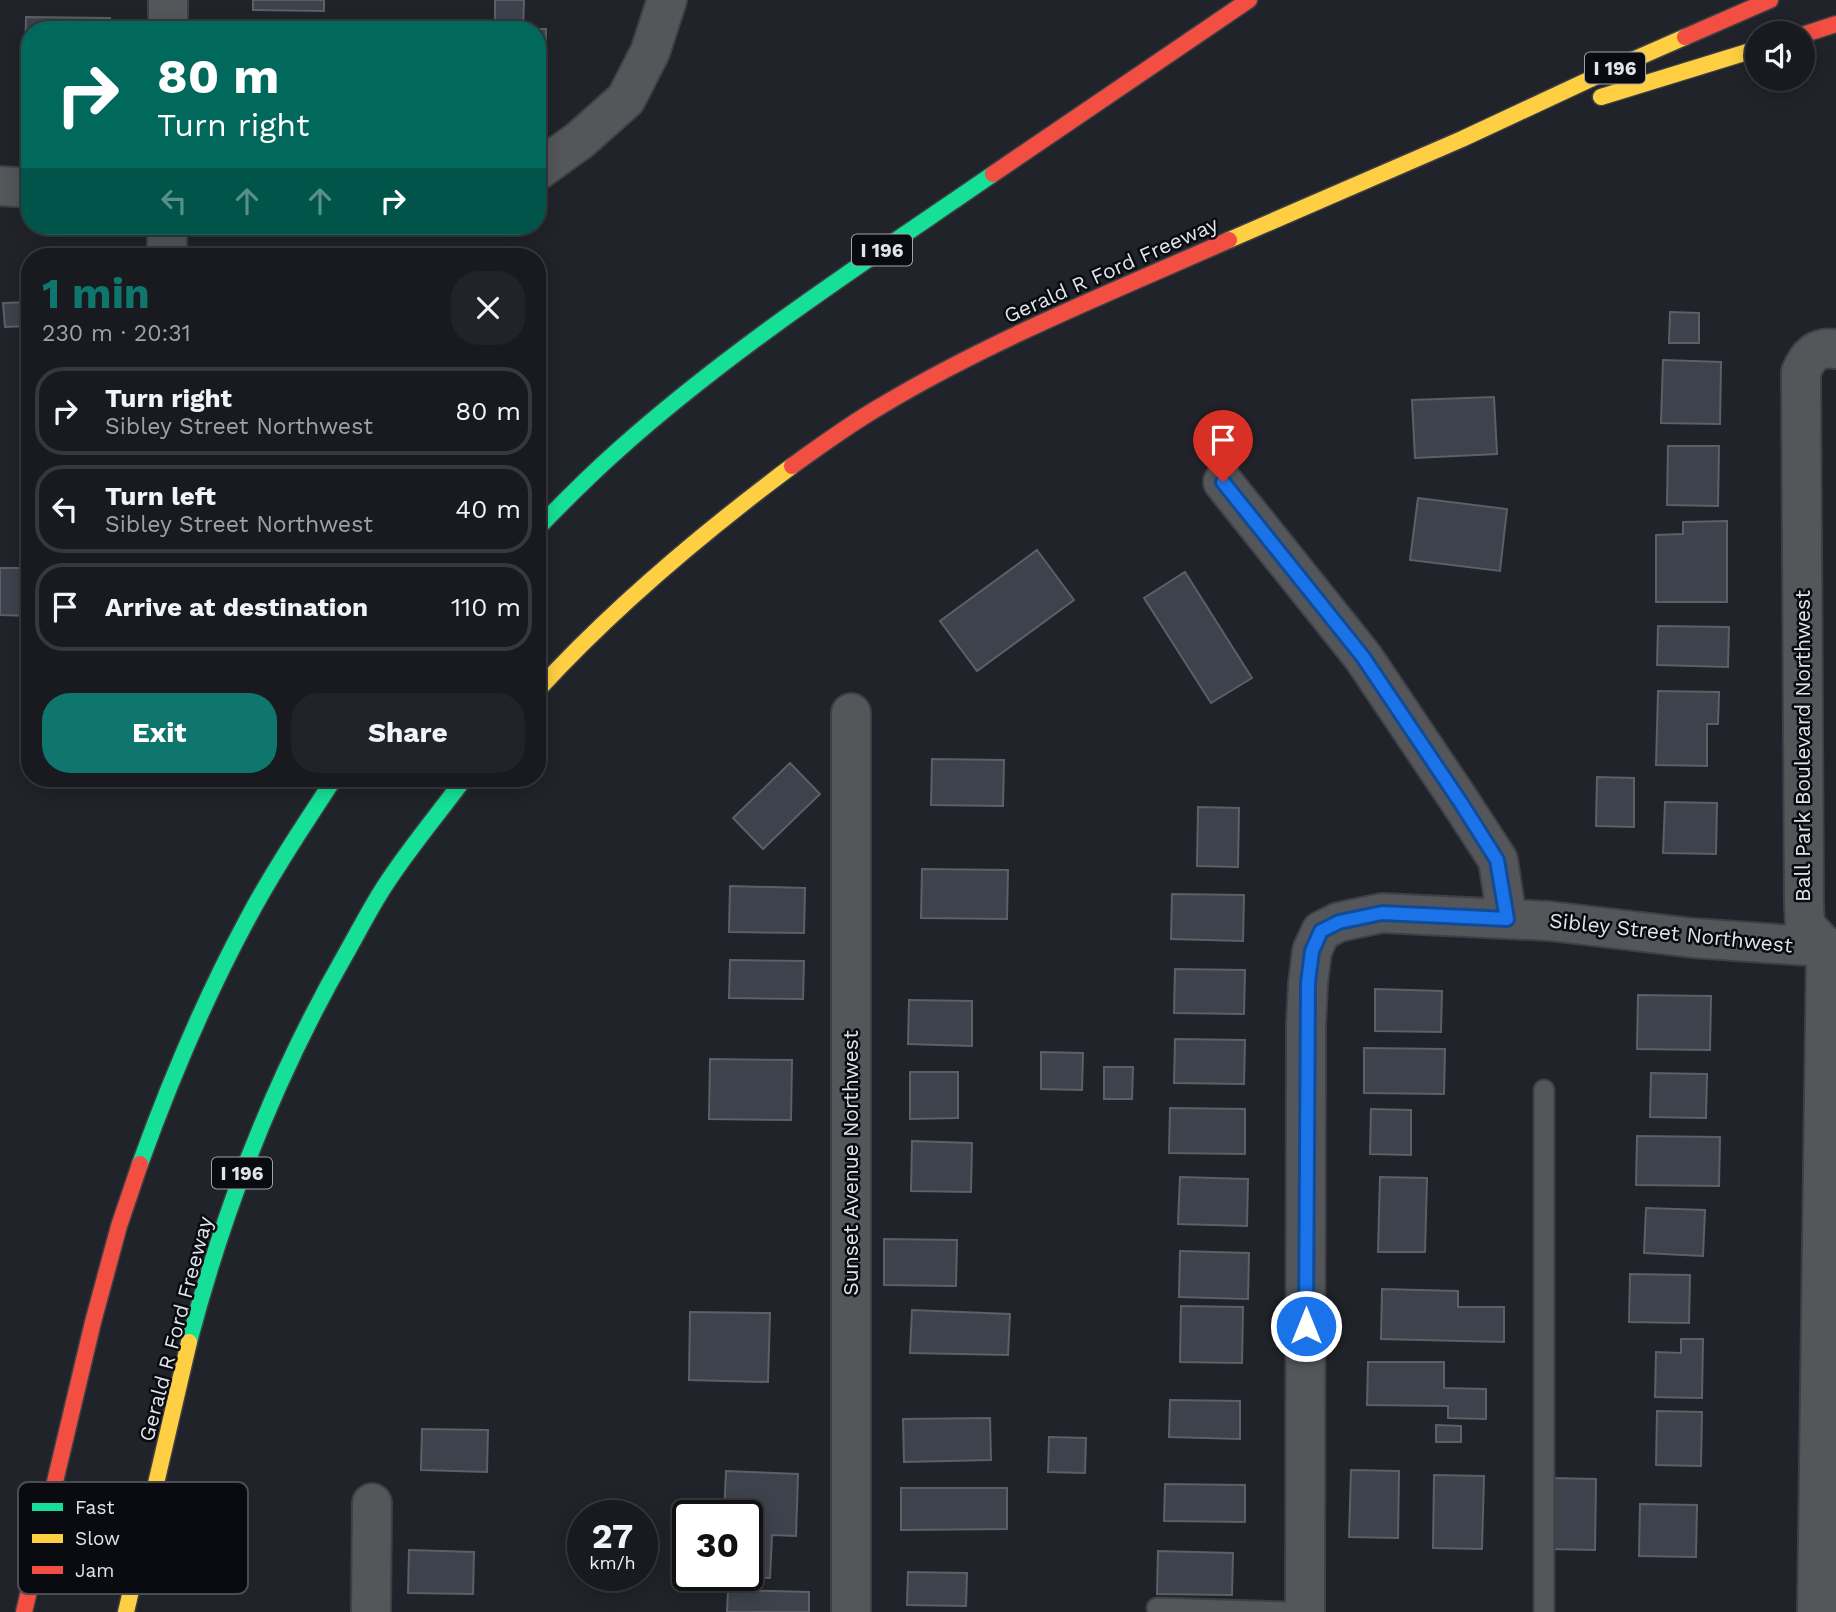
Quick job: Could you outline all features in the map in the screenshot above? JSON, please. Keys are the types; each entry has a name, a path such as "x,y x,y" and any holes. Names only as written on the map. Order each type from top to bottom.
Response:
{"highway":[{"name":"I 196","path":"546,520 625,445 800,307 1250,0"},
{"name":"Gerald R Ford Freeway","path":"546,681 581,644 673,559 786,471 878,407 1072,309 1462,139 1612,69 1770,0"},
{"path":"1815,30 1836,24"},
{"path":"1462,139 1745,53"},
{"path":"56,1482 88,1342 119,1225 142,1155 222,966 261,894 329,787"},
{"name":"Gerald R Ford Freeway","path":"156,1482 200,1306 236,1191 268,1109 305,1028 387,882 458,787"},
{"path":"24,1612 28,1594"},
{"name":"Gerald R Ford Freeway","path":"126,1612 130,1594"}],"street":[{"path":"168,0 168,21"},
{"path":"546,165 580,140 626,99 650,52 667,0"},
{"path":"0,186 21,187"},
{"name":"Ball Park Boulevard Northwest","path":"1831,349 1814,351 1801,372 1805,925 1833,943"},
{"path":"1223,482 1363,657 1461,803 1497,860 1507,919"},
{"name":"Sunset Avenue Northwest","path":"851,713 852,1612"},
{"name":"Sibley Street Northwest","path":"1305,1612 1306,1038 1312,951 1321,931 1339,922 1382,913 1549,921 1693,938 1833,943"},
{"path":"1817,1612 1833,943"},
{"path":"371,1612 372,1503"}],"lane":[{"path":"1544,1090 1544,1612"},
{"path":"1157,1608 1287,1612"}],"building":[{"path":"253,0 324,0 324,11 253,10"},
{"path":"495,0 524,0 523,21 495,21"},
{"path":"26,17 110,18 110,21 26,21"},
{"path":"21,302 21,326 5,327 3,303"},
{"path":"1670,312 1699,313 1699,343 1669,343"},
{"path":"1663,360 1721,362 1720,424 1661,423"},
{"path":"1494,397 1497,454 1415,458 1412,400"},
{"path":"1668,446 1719,446 1718,506 1667,505"},
{"path":"1418,498 1507,509 1500,571 1410,560"},
{"path":"1727,521 1727,602 1656,602 1656,535 1683,534 1683,522"},
{"path":"1037,550 1074,600 977,671 940,621"},
{"path":"0,568 21,568 21,616 0,615"},
{"path":"1185,572 1252,678 1211,703 1144,598"},
{"path":"1658,626 1729,627 1728,667 1657,665"},
{"path":"1658,691 1719,692 1718,724 1707,724 1707,766 1656,765"},
{"path":"932,759 1004,760 1003,806 931,805"},
{"path":"790,763 820,794 763,849 733,818"},
{"path":"1597,777 1634,778 1634,827 1596,826"},
{"path":"1665,802 1717,803 1716,854 1663,853"},
{"path":"1198,807 1239,808 1238,867 1197,866"},
{"path":"922,869 1008,870 1007,919 921,918"},
{"path":"730,886 805,888 804,933 729,932"},
{"path":"1172,894 1244,895 1243,941 1171,939"},
{"path":"730,960 804,961 803,999 729,998"},
{"path":"1175,969 1245,970 1244,1014 1174,1013"},
{"path":"1375,989 1442,991 1441,1032 1375,1031"},
{"path":"1638,995 1711,996 1710,1050 1637,1049"},
{"path":"909,1000 972,1001 972,1046 908,1044"},
{"path":"1175,1039 1245,1040 1244,1084 1174,1083"},
{"path":"1364,1048 1445,1049 1444,1094 1364,1093"},
{"path":"1041,1052 1083,1053 1082,1090 1041,1089"},
{"path":"710,1059 792,1060 791,1120 709,1119"},
{"path":"1104,1067 1133,1067 1132,1099 1104,1099"},
{"path":"910,1072 958,1072 958,1118 910,1119"},
{"path":"1651,1073 1707,1074 1706,1118 1650,1117"},
{"path":"1170,1108 1245,1109 1245,1154 1169,1153"},
{"path":"1371,1109 1411,1110 1411,1155 1370,1154"},
{"path":"1637,1136 1720,1137 1719,1186 1636,1185"},
{"path":"912,1141 972,1143 971,1192 911,1191"},
{"path":"1180,1177 1248,1179 1247,1226 1178,1224"},
{"path":"1380,1177 1427,1178 1425,1252 1378,1252"},
{"path":"1646,1208 1705,1210 1703,1256 1644,1253"},
{"path":"884,1239 957,1240 956,1286 884,1285"},
{"path":"1180,1251 1249,1253 1248,1299 1179,1297"},
{"path":"1630,1274 1690,1275 1689,1323 1629,1322"},
{"path":"1382,1289 1458,1291 1458,1307 1504,1307 1504,1342 1381,1339"},
{"path":"1181,1306 1243,1307 1242,1363 1180,1362"},
{"path":"912,1310 1010,1314 1008,1355 910,1353"},
{"path":"690,1312 770,1313 768,1382 689,1380"},
{"path":"1681,1339 1703,1339 1702,1398 1655,1397 1656,1352 1681,1353"},
{"path":"1368,1362 1444,1362 1444,1388 1486,1389 1486,1419 1448,1418 1448,1406 1367,1405"},
{"path":"1170,1400 1240,1401 1240,1439 1169,1437"},
{"path":"1657,1411 1702,1412 1701,1466 1656,1465"},
{"path":"990,1418 991,1460 904,1462 903,1419"},
{"path":"1436,1425 1461,1426 1461,1442 1436,1442"},
{"path":"422,1429 488,1430 487,1472 421,1470"},
{"path":"1049,1437 1086,1438 1085,1473 1048,1472"},
{"path":"1351,1470 1399,1471 1398,1538 1349,1537"},
{"path":"726,1471 798,1474 796,1536 772,1535 770,1578 763,1578 763,1500 725,1500"},
{"path":"1434,1475 1484,1476 1482,1549 1433,1548"},
{"path":"1551,1478 1596,1479 1595,1550 1550,1549"},
{"path":"1165,1484 1245,1485 1245,1522 1164,1521"},
{"path":"901,1488 1007,1488 1007,1529 901,1530"},
{"path":"1640,1504 1697,1505 1696,1557 1639,1556"},
{"path":"409,1550 474,1552 473,1594 408,1593"},
{"path":"1158,1551 1233,1553 1232,1595 1157,1594"},
{"path":"908,1572 967,1573 966,1606 907,1605"},
{"path":"728,1591 809,1592 809,1612 727,1612"}],"traffic: fast":[{"path":"546,520 617,451 707,376 800,306 993,174"},
{"path":"140,1164 189,1040 232,949 267,884 329,787"},
{"path":"189,1342 236,1190 298,1044 383,889 458,787"}],"traffic: slow":[{"path":"1229,240 1462,139 1685,37"},
{"path":"1601,97 1745,53"},
{"path":"546,681 659,572 792,466"},
{"path":"156,1482 189,1342"},
{"path":"126,1612 130,1594"}],"traffic: jam":[{"path":"993,174 1249,0"},
{"path":"1685,37 1770,0"},
{"path":"1815,31 1836,24"},
{"path":"792,466 869,413 965,360 1052,318 1229,240"},
{"path":"55,1482 93,1322 119,1226 140,1164"},
{"path":"24,1612 28,1594"}],"route":[{"path":"1223,482 1363,657 1461,803 1497,860 1507,919 1382,913 1339,922 1321,931 1312,951 1308,983 1306,1326"}]}
